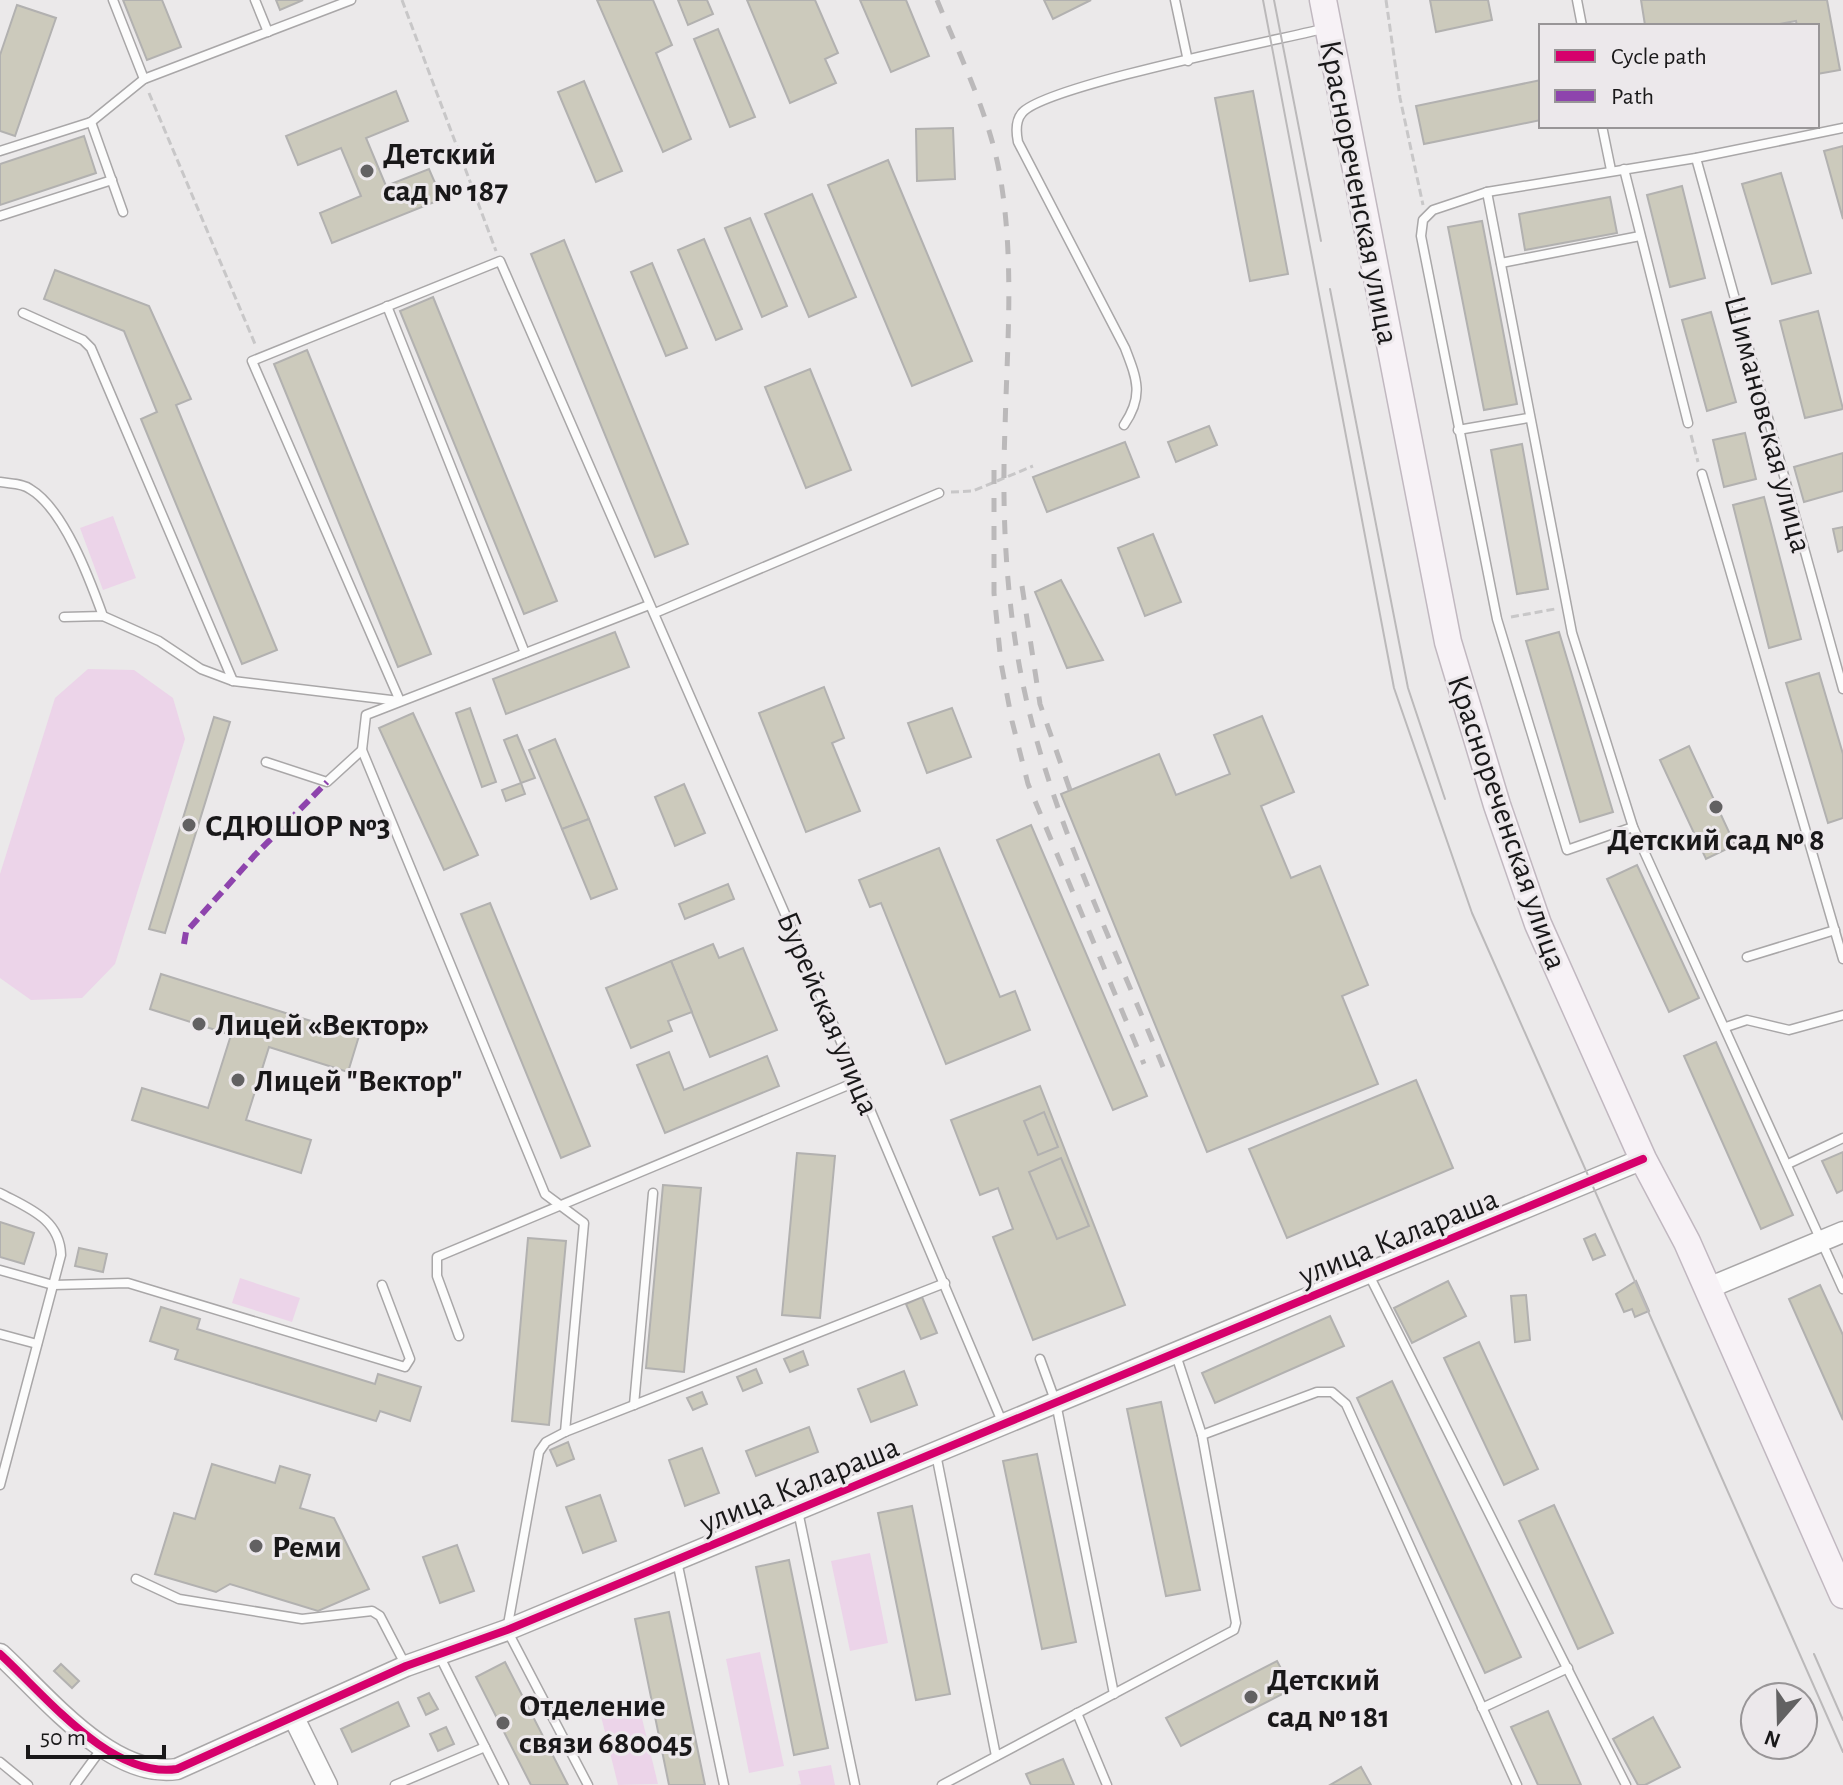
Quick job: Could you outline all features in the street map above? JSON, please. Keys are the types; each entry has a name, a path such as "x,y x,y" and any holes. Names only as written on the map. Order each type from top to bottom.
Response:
{"main road":[{"name":"Краснореченская улица","path":"1323,0 1451,655 1538,924 1643,1159 1687,1242 1843,1595"}],"street":[{"name":"улица Калараша","path":"0,1654 103,1748 132,1765 164,1771 177,1769 406,1666 507,1630 1643,1159"},
{"path":"1706,1289 1843,1232"},
{"path":"294,1718 327,1785"}],"lane":[{"path":"113,0 144,79"},
{"path":"255,0 268,32"},
{"path":"0,151 91,122 144,79 351,0"},
{"path":"1175,0 1188,61"},
{"path":"1577,0 1582,24"},
{"path":"1124,425 1137,406 1136,377 1125,348 1017,135 1021,114 1033,104 1103,81 1327,28"},
{"path":"91,122 123,212"},
{"path":"1602,128 1611,170"},
{"path":"1633,827 1567,850 1497,619 1421,236 1423,220 1433,210 1487,192 1696,158 1843,128"},
{"name":"Шимановская улица","path":"1696,158 1843,689"},
{"path":"1624,169 1688,423"},
{"path":"0,216 112,180"},
{"path":"1487,192 1528,418 1567,607 1633,827 1843,1289"},
{"path":"1501,263 1640,236"},
{"path":"400,701 251,365 259,355 500,261"},
{"name":"Бурейская улица","path":"500,261 858,1081 1003,1425"},
{"path":"387,306 525,653"},
{"path":"23,313 83,340 91,348 233,681"},
{"path":"1458,430 1528,418"},
{"path":"1702,474 1843,959"},
{"path":"0,482 33,490 48,507 79,551 103,616"},
{"path":"655,613 939,493"},
{"path":"565,1432 584,1223 545,1194 362,750 366,715 649,605"},
{"path":"64,617 103,616 159,641 201,669 233,681 400,701"},
{"path":"266,762 327,782 362,750"},
{"path":"1747,957 1835,930"},
{"path":"1726,1027 1747,1020 1789,1030 1843,1015"},
{"path":"459,1336 437,1276 434,1265 437,1257 858,1081"},
{"path":"1788,1164 1843,1138"},
{"path":"0,1193 44,1217 55,1229 61,1255 0,1485"},
{"path":"634,1405 653,1193"},
{"path":"0,1270 53,1285 128,1283 405,1367 410,1359 382,1285"},
{"path":"1369,1274 1626,1785"},
{"path":"588,1785 507,1630 534,1460 546,1442 945,1283"},
{"path":"0,1334 37,1344"},
{"path":"942,1785 1232,1632 1235,1626 1202,1435 1176,1354"},
{"path":"1040,1359 1056,1403 1114,1694"},
{"path":"1202,1435 1317,1392 1332,1392 1346,1404 1517,1785"},
{"path":"935,1453 996,1756"},
{"path":"798,1510 855,1785"},
{"path":"676,1560 724,1785"},
{"path":"136,1579 179,1599 302,1619 372,1611 380,1616 406,1666"},
{"path":"438,1655 504,1785"},
{"path":"1482,1708 1568,1668"},
{"path":"1077,1713 1107,1785"},
{"path":"395,1785 485,1747"},
{"path":"75,1785 103,1748"},
{"path":"0,1762 28,1785"}],"path":[{"path":"402,0 500,261"},
{"path":"1386,0 1400,98 1425,211"},
{"path":"144,79 259,355"},
{"path":"1688,423 1702,474"},
{"path":"939,493 973,491 1033,466"},
{"path":"1497,619 1567,607"}],"shaded area":[{"path":"113,516 136,578 103,590 80,528"},
{"path":"88,669 134,670 173,698 185,739 115,964 82,998 31,1000 0,978 0,874 55,698"},
{"path":"240,1278 300,1298 292,1322 232,1303"},
{"path":"870,1553 888,1643 850,1651 831,1561"},
{"path":"760,1652 784,1766 749,1773 726,1659"},
{"path":"637,1698 658,1784 618,1785 599,1708"},
{"path":"831,1765 835,1785 797,1785 801,1784 798,1771"}],"building":[{"path":"123,0 162,0 181,47 147,60"},
{"path":"276,0 303,0 280,10"},
{"path":"597,0 653,0 672,45 656,53 691,139 663,152"},
{"path":"678,0 707,0 713,14 688,25"},
{"path":"747,0 815,0 838,53 825,59 836,83 790,103"},
{"path":"860,0 906,0 929,56 891,72"},
{"path":"1044,0 1091,0 1053,19"},
{"path":"1430,0 1488,0 1492,20 1436,32"},
{"path":"1641,0 1827,0 1840,70 1819,74 1819,24 1797,24 1796,21 1780,24 1645,24"},
{"path":"17,5 56,18 15,136 0,131 0,55"},
{"path":"718,29 755,117 730,127 694,39"},
{"path":"1539,80 1539,120 1424,144 1416,106"},
{"path":"584,81 622,171 596,182 558,92"},
{"path":"396,91 408,121 366,138 386,186 429,169 442,199 332,243 320,213 361,196 341,148 298,165 286,136"},
{"path":"1253,91 1288,274 1250,281 1215,98"},
{"path":"953,128 955,179 917,181 916,129"},
{"path":"84,136 96,173 0,205 0,164"},
{"path":"1843,146 1843,219 1824,151"},
{"path":"888,160 972,361 912,386 828,185"},
{"path":"1781,173 1811,273 1772,284 1742,184"},
{"path":"1682,186 1705,278 1670,287 1647,195"},
{"path":"812,194 856,297 809,317 765,214"},
{"path":"1610,197 1617,233 1525,250 1519,214"},
{"path":"750,218 787,306 762,317 725,228"},
{"path":"1482,221 1517,404 1484,410 1448,227"},
{"path":"704,239 742,329 716,340 678,250"},
{"path":"564,240 688,544 655,557 531,254"},
{"path":"652,263 687,348 666,356 631,272"},
{"path":"55,270 149,306 191,399 176,405 277,650 242,664 141,419 157,412 124,331 44,299"},
{"path":"433,297 557,601 524,614 400,311"},
{"path":"1818,311 1843,409 1805,418 1780,321"},
{"path":"1711,312 1736,402 1707,411 1682,320"},
{"path":"307,350 431,654 398,667 274,364"},
{"path":"810,369 851,470 806,488 765,387"},
{"path":"1209,426 1217,445 1176,462 1168,442"},
{"path":"1745,433 1756,479 1724,487 1713,440"},
{"path":"1125,442 1139,477 1047,512 1033,477"},
{"path":"1522,444 1548,589 1517,594 1491,450"},
{"path":"1843,453 1843,491 1804,502 1794,467"},
{"path":"1764,497 1801,639 1769,648 1733,505"},
{"path":"1843,527 1843,550 1838,552 1833,529"},
{"path":"1153,534 1181,602 1145,616 1118,548"},
{"path":"1061,580 1103,660 1067,668 1035,592"},
{"path":"615,632 629,667 506,714 493,679"},
{"path":"1559,632 1613,812 1580,822 1526,641"},
{"path":"1819,673 1843,754 1843,818 1828,823 1786,683"},
{"path":"824,687 844,738 832,743 860,811 806,832 759,713"},
{"path":"470,708 496,782 482,787 456,713"},
{"path":"952,708 971,757 927,773 908,723"},
{"path":"413,713 478,855 444,870 379,728"},
{"path":"1262,716 1294,792 1261,806 1291,878 1320,866 1368,985 1342,996 1378,1084 1207,1152 1061,794 1159,754 1176,795 1230,774 1214,735"},
{"name":"СДЮШОР №3","path":"214,717 230,722 165,933 149,929"},
{"path":"517,735 535,778 521,783 504,740"},
{"path":"555,739 589,819 562,829 529,750"},
{"path":"1689,746 1735,845 1706,859 1660,760"},
{"path":"521,783 525,794 506,801 502,790"},
{"path":"684,784 705,833 675,846 655,797"},
{"path":"589,819 617,889 591,899 562,829"},
{"path":"1031,825 1147,1096 1113,1110 997,840"},
{"path":"939,848 1000,997 1015,991 1030,1030 946,1064 881,903 870,907 859,880"},
{"path":"1637,865 1699,998 1669,1012 1607,879"},
{"path":"728,884 734,899 685,919 679,904"},
{"path":"490,903 590,1146 561,1158 461,914"},
{"path":"713,944 719,958 743,948 777,1030 710,1057 671,961"},
{"path":"671,961 692,1012 668,1021 672,1031 631,1048 606,988"},
{"name":"Лицей \"Вектор\"","path":"161,974 359,1036 348,1072 269,1047 246,1120 311,1140 301,1173 132,1120 142,1088 208,1108 231,1035 150,1009"},
{"path":"1716,1042 1793,1215 1761,1229 1684,1056"},
{"path":"669,1052 684,1090 767,1056 779,1086 665,1133 637,1065"},
{"path":"1416,1080 1453,1168 1287,1238 1249,1149"},
{"path":"1040,1086 1125,1305 1033,1340 993,1237 1013,1229 998,1188 980,1195 951,1120"},
{"path":"1044,1112 1058,1147 1038,1155 1024,1121"},
{"path":"1843,1152 1843,1190 1837,1193 1822,1161"},
{"path":"797,1153 835,1156 820,1318 782,1315"},
{"path":"1061,1158 1089,1226 1057,1239 1029,1172"},
{"path":"663,1185 701,1188 684,1372 646,1368"},
{"path":"0,1222 34,1233 24,1264 0,1257"},
{"path":"1595,1234 1605,1255 1593,1260 1584,1239"},
{"path":"528,1238 566,1241 549,1425 512,1421"},
{"path":"79,1248 107,1254 103,1272 75,1266"},
{"path":"1448,1281 1466,1316 1412,1343 1394,1308"},
{"path":"1636,1281 1649,1311 1635,1317 1632,1309 1624,1312 1616,1294"},
{"path":"1820,1285 1843,1335 1843,1420 1789,1299"},
{"path":"1526,1295 1530,1340 1515,1342 1511,1296"},
{"path":"922,1297 937,1333 921,1339 906,1304"},
{"path":"161,1307 200,1319 197,1329 375,1384 378,1374 421,1387 410,1421 380,1411 376,1421 175,1359 178,1350 150,1341"},
{"path":"1330,1316 1344,1346 1215,1403 1202,1373"},
{"path":"1479,1342 1538,1469 1504,1485 1444,1358"},
{"path":"803,1351 808,1365 790,1372 784,1359"},
{"path":"756,1369 762,1383 743,1391 737,1377"},
{"path":"904,1371 917,1405 871,1422 858,1389"},
{"path":"1392,1381 1521,1657 1485,1673 1357,1398"},
{"path":"702,1392 707,1404 693,1410 687,1398"},
{"path":"1161,1402 1200,1590 1166,1596 1127,1409"},
{"path":"809,1427 818,1452 756,1476 746,1451"},
{"path":"568,1442 574,1459 557,1466 550,1450"},
{"path":"702,1448 719,1493 685,1506 669,1460"},
{"path":"1037,1454 1076,1642 1042,1649 1003,1461"},
{"name":"Реми","path":"212,1464 275,1483 280,1466 310,1475 300,1508 334,1518 369,1589 318,1611 230,1584 216,1592 155,1574 174,1513 195,1519"},
{"path":"600,1495 616,1541 583,1553 566,1507"},
{"path":"1554,1505 1613,1633 1578,1649 1519,1521"},
{"path":"912,1506 950,1694 916,1700 878,1513"},
{"path":"457,1545 474,1591 440,1603 423,1557"},
{"path":"789,1560 828,1748 794,1755 756,1567"},
{"path":"669,1612 705,1785 669,1785 635,1619"},
{"path":"1277,1661 1292,1689 1181,1746 1166,1718"},
{"path":"505,1662 568,1785 531,1785 476,1677"},
{"path":"61,1664 79,1681 72,1688 54,1671"},
{"path":"429,1693 438,1709 426,1715 418,1698"},
{"path":"398,1702 409,1726 352,1752 341,1729"},
{"path":"1548,1711 1581,1785 1538,1785 1511,1727"},
{"path":"1653,1717 1680,1767 1645,1785 1638,1785 1613,1739"},
{"path":"446,1727 454,1744 438,1751 430,1734"},
{"path":"1063,1759 1074,1785 1031,1785 1026,1774"},
{"path":"1361,1767 1371,1785 1330,1785"}],"tram line":[{"path":"1263,0 1394,688 1472,913 1843,1752"},
{"path":"1274,0 1321,241"},
{"path":"1330,289 1408,688 1445,799"},
{"path":"1814,1654 1843,1720"}],"railway":[{"path":"937,0 992,139 1006,218 1009,278 1005,541 1013,625 1028,705 1042,758 1078,863 1163,1067"},
{"path":"994,470 994,593 1001,663 1012,721 1028,784 1144,1064"},
{"path":"1022,586 1040,704 1070,790"}],"marked path":[{"path":"184,944 186,932 255,855 327,782"}],"cycle path":[{"path":"0,1654 58,1711 104,1748 152,1769 177,1769 406,1666 507,1630 1643,1159"}],"place":[{"name":"Детский сад № 187","path":"367,171"},
{"name":"Детский сад № 8","path":"1716,807"},
{"name":"СДЮШОР №3","path":"189,825"},
{"name":"Лицей «Вектор»","path":"199,1024"},
{"name":"Лицей \"Вектор\"","path":"238,1080"},
{"name":"Реми","path":"256,1546"},
{"name":"Детский сад № 181","path":"1251,1697"},
{"name":"Отделение связи 680045","path":"503,1723"}]}
